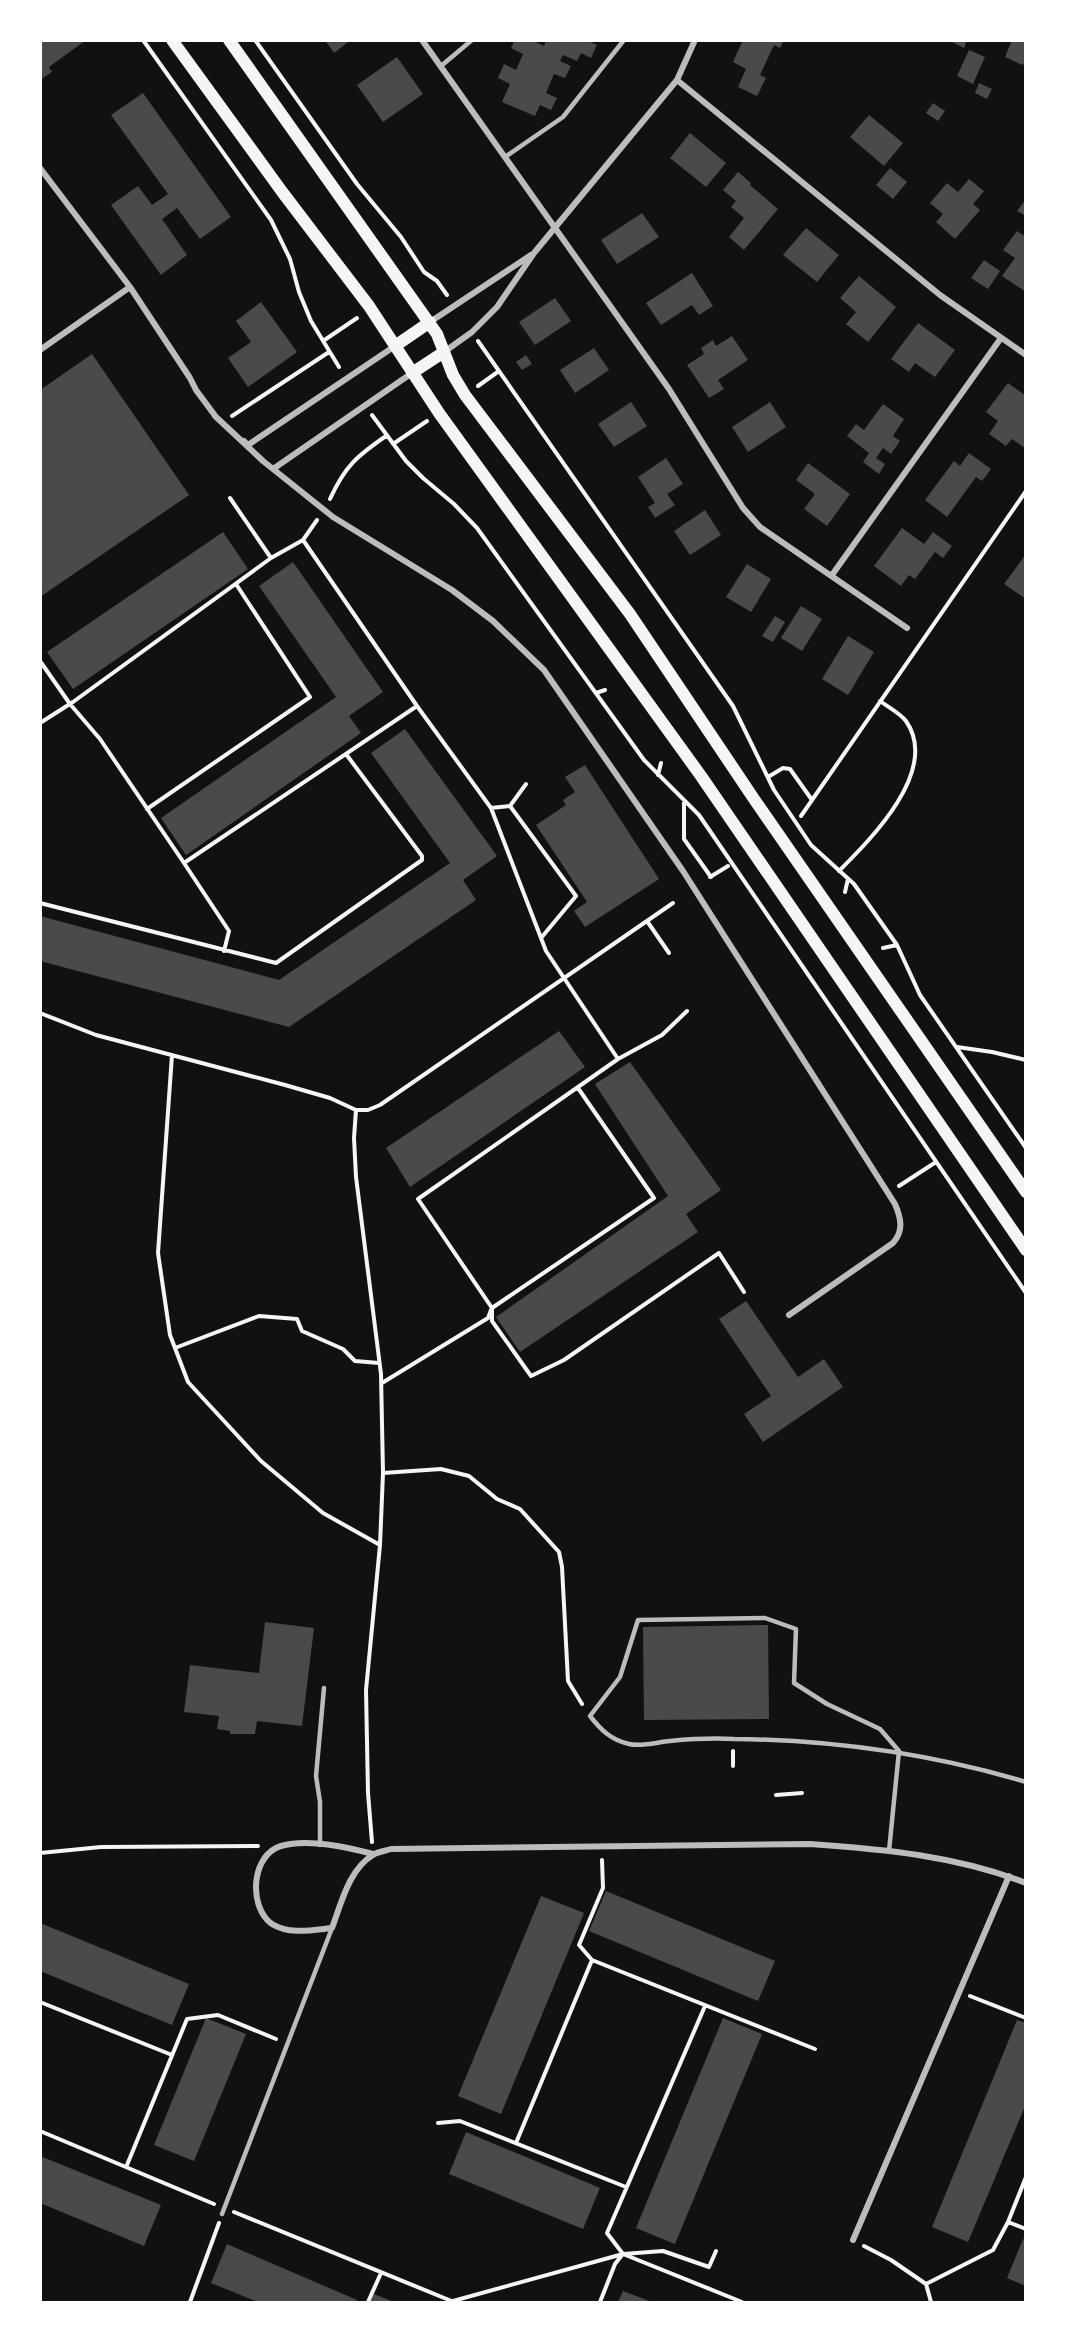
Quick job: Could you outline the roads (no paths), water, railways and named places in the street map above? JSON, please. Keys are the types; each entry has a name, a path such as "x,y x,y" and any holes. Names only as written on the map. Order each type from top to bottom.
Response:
{"main road":[{"path":"172,40 283,193 369,306 412,374 715,796 1026,1251"},
{"path":"229,40 430,322 437,333 453,375 465,395 630,614 754,799 1026,1192"},
{"path":"395,346 430,322"},
{"path":"412,374 444,352"}],"street":[{"path":"422,40 669,389 743,508 760,527 907,628"},
{"path":"444,352 472,332 497,306 534,253 677,80 695,40"},
{"path":"677,80 940,295 1026,355"},
{"path":"40,168 130,287 215,416 263,461 324,510 452,590 493,621 544,670 683,870 900,1215 899,1236 789,1315"},
{"path":"430,322 534,253"},
{"path":"40,350 130,287"},
{"path":"832,575 1001,338"},
{"path":"215,416 248,445 395,346"},
{"path":"273,469 412,374"},
{"path":"373,1854 344,1846 282,1846 270,1852 260,1866 256,1883 258,1905 271,1923 285,1929 332,1928 359,1867 373,1854 391,1849 810,1844 889,1851 935,1858 1009,1876 1026,1883"},
{"path":"853,2240 1009,1876"}],"lane":[{"path":"441,66 472,40"},
{"path":"505,158 563,117 624,40"},
{"path":"889,1851 899,1751 880,1729 827,1704 794,1683 796,1629 765,1618 639,1620 620,1677 590,1716 605,1734 631,1745 673,1740 732,1738 820,1743 899,1751 962,1763 1026,1782"},
{"path":"320,1845 320,1802 316,1776 324,1688"},
{"path":"222,2214 332,1928"}]}
